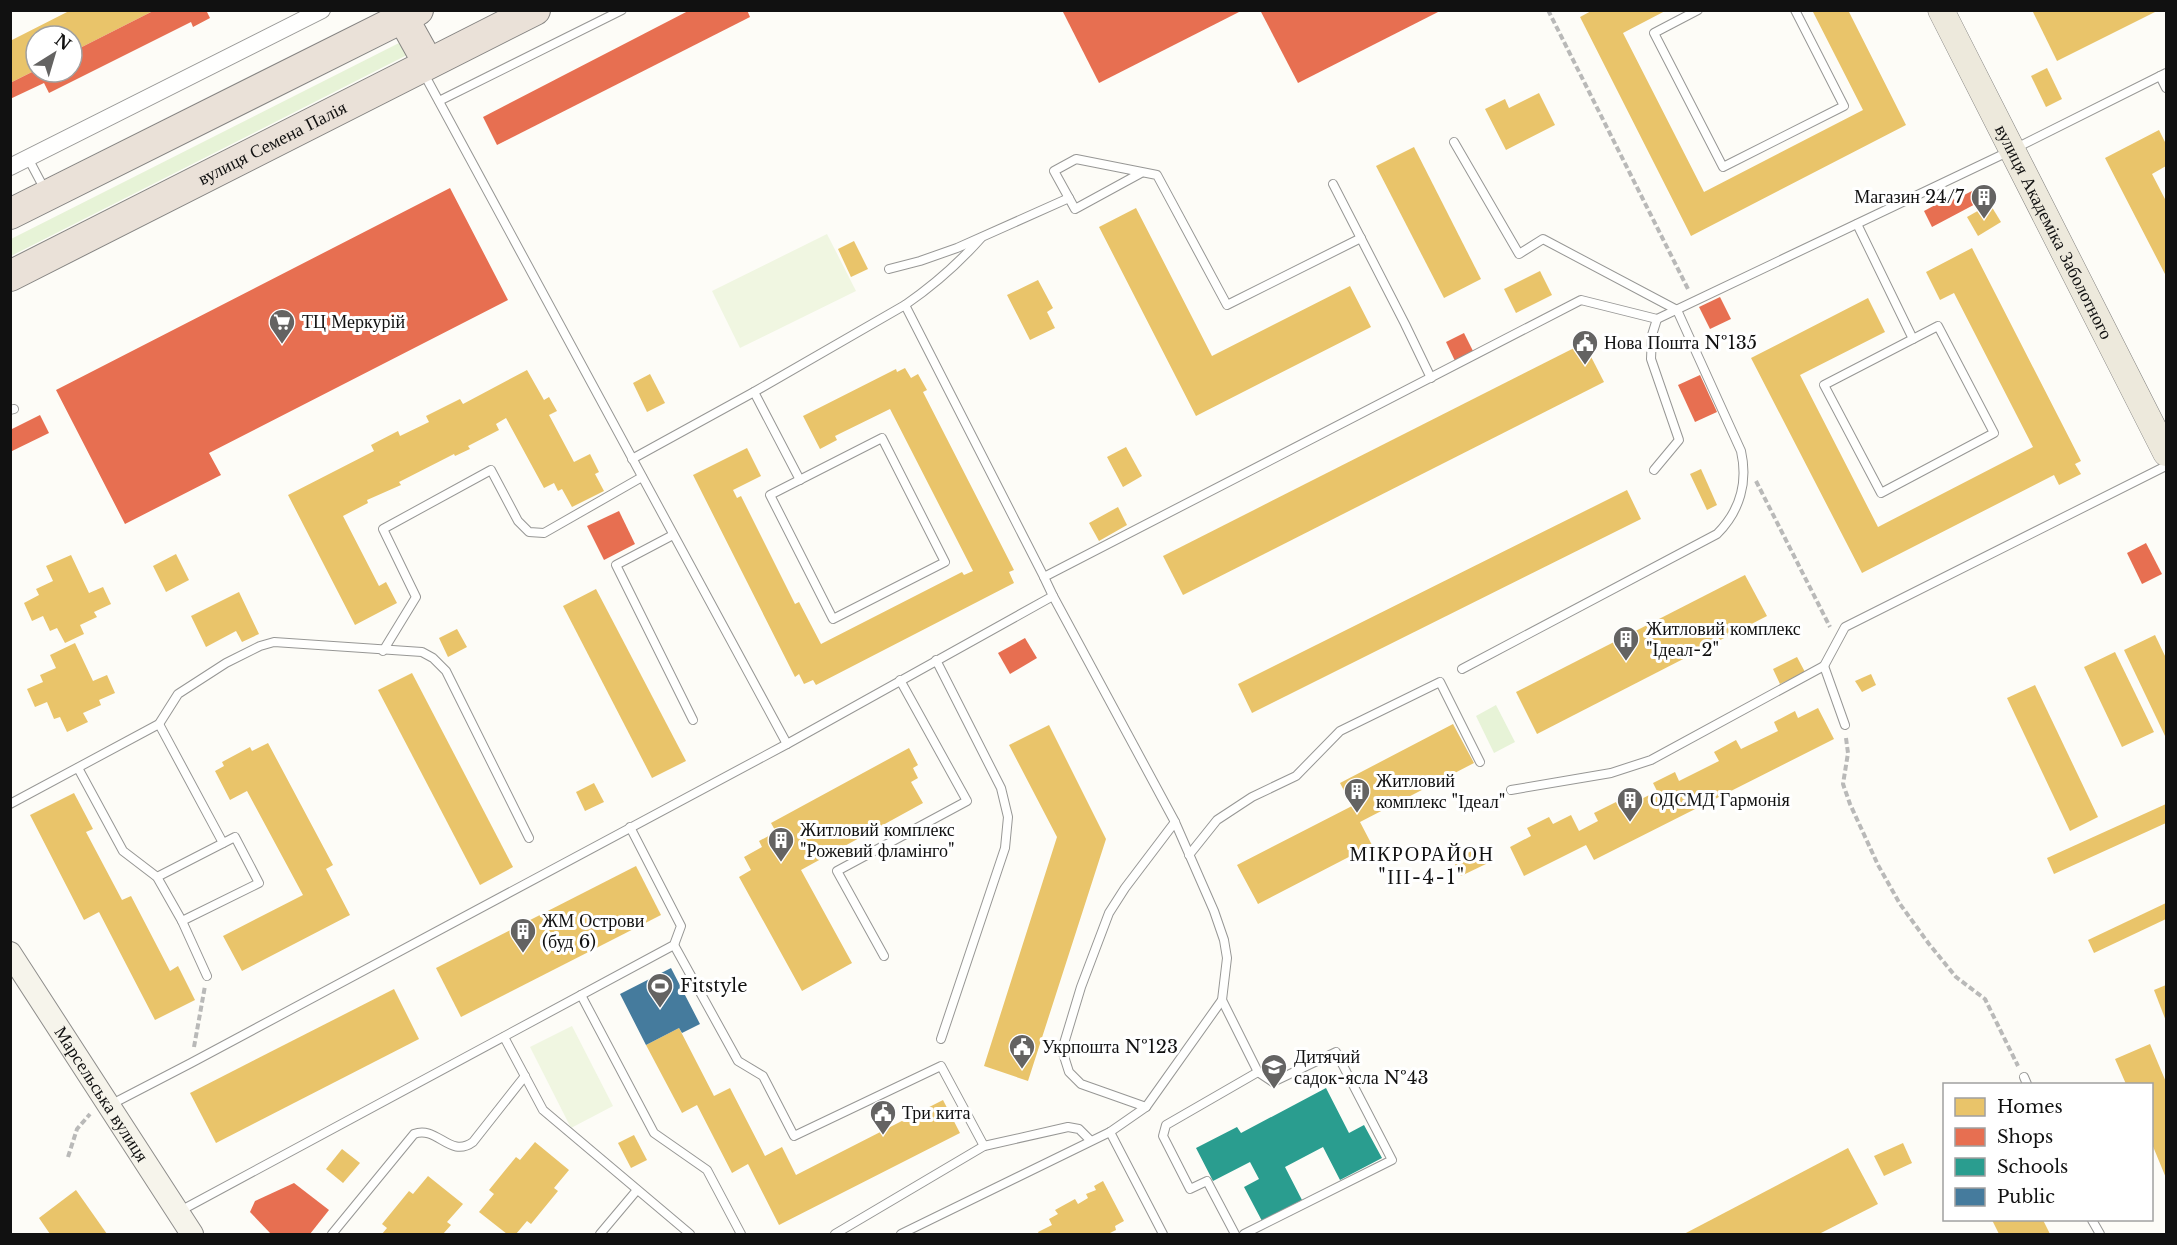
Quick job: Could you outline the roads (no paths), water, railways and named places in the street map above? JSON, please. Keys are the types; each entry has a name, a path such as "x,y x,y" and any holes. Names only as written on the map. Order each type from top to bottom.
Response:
{"highway":[{"name":"вулиця Семена Палія","path":"10,276 536,10"},
{"path":"10,214 411,14 424,65"}],"main road":[{"name":"вулиця Академіка Заболотного","path":"1941,10 2166,453"}],"street":[{"path":"10,167 322,10"},
{"name":"Марсельська вулиця","path":"10,952 192,1234"}],"lane":[{"path":"439,101 622,10"},
{"path":"1698,10 1654,33 1723,167 1844,106 1795,10"},
{"path":"424,65 439,101 787,744"},
{"path":"1044,577 1581,300 1657,319 2012,150 2163,74 2166,88"},
{"path":"1454,142 1519,254 1543,239 1677,310 1741,450 1744,465 1738,506 1730,522 1717,534 1462,669"},
{"path":"28,158 47,195"},
{"path":"1141,172 1075,209 1054,171 1076,159 1157,175 1227,305 1361,238"},
{"path":"1333,184 1431,378"},
{"path":"889,268 920,261 957,248 1069,198"},
{"path":"1857,224 1913,339"},
{"path":"632,459 905,305 940,280 984,235"},
{"path":"901,1234 1110,1132 1146,1107 1222,1000 1227,958 1224,940 1214,911 1175,822 1053,596 905,305"},
{"path":"1654,470 1679,440 1651,359 1652,335 1657,319"},
{"path":"1938,326 1994,434 1881,493 1824,386 1913,339 1938,326"},
{"path":"754,392 800,480"},
{"path":"882,438 945,562 833,619 770,495 800,480 882,438"},
{"path":"1511,790 1611,773 1651,760 1824,666 1845,627 2166,466"},
{"path":"383,651 416,597 383,529 491,470 518,521 529,531 544,533 642,477"},
{"path":"673,535 616,565 693,720"},
{"path":"108,1105 191,1063 787,744 1053,596"},
{"path":"10,804 159,724 178,694 226,663 260,646 274,642 422,652 433,658 446,671 529,838"},
{"path":"936,660 1001,788 1008,817 1005,848 941,1039"},
{"path":"1824,666 1845,725"},
{"path":"884,956 837,871 967,801 900,680"},
{"path":"1189,855 1217,820 1252,797 1296,776 1340,731 1440,682 1480,762"},
{"path":"159,724 223,843"},
{"path":"78,768 123,851 157,877 182,921 207,976"},
{"path":"1146,1107 1081,1084 1069,1072 1062,1050 1084,976 1109,913 1175,822"},
{"path":"177,1212 674,945 681,926 630,827"},
{"path":"157,877 235,837 259,883 182,921"},
{"path":"674,945 738,1061 763,1076 794,1136 941,1066 984,1146"},
{"path":"581,994 654,1133 707,1170 741,1234"},
{"path":"1222,1000 1258,1072 1272,1082 1336,1052 1392,1160 1244,1234"},
{"path":"504,1037 543,1110 690,1234"},
{"path":"1235,1234 1207,1181 1190,1189 1163,1137 1167,1125 1258,1072"},
{"path":"332,1234 414,1134 426,1132 450,1146 457,1148 467,1146 525,1076"},
{"path":"835,1234 984,1146 1068,1127 1079,1129 1090,1140"},
{"path":"1110,1132 1163,1234"},
{"path":"600,1234 637,1190"}],"place":[{"name":"Магазин 24/7","path":"1984,220"},
{"name":"ТЦ Меркурій","path":"282,345"},
{"name":"Нова Пошта №135","path":"1585,366"},
{"name":"Житловий комплекс \"Ідеал-2\"","path":"1626,662"},
{"name":"Житловий комплекс \"Ідеал\"","path":"1357,814"},
{"name":"ОДСМД Гармонія","path":"1630,823"},
{"name":"Житловий комплекс \"Рожевий фламінго\"","path":"781,863"},
{"name":"ЖМ Острови (буд 6)","path":"523,954"},
{"name":"Fitstyle","path":"660,1009"},
{"name":"Укрпошта №123","path":"1022,1070"},
{"name":"Дитячий садок-ясла №43","path":"1274,1090"},
{"name":"Три кита","path":"883,1136"}],"district":[{"name":"МІКРОРАЙОН \"ІІІ-4-1\"","path":"1422,866"}]}
